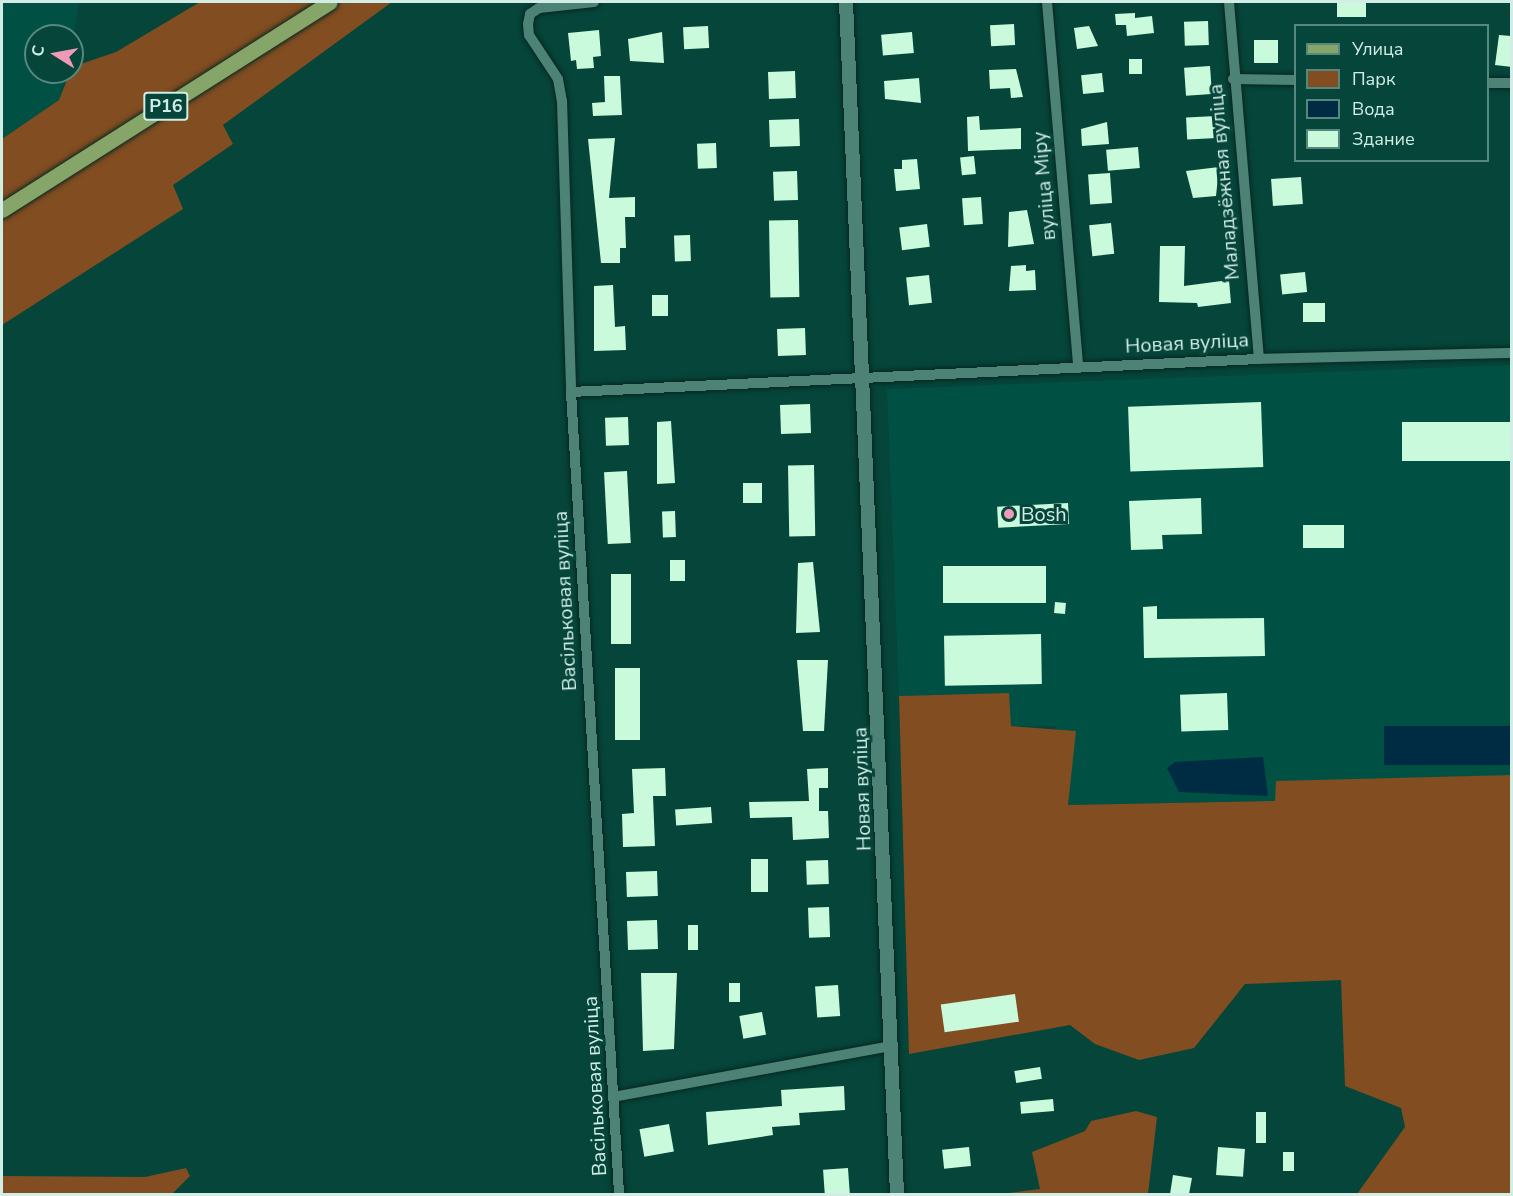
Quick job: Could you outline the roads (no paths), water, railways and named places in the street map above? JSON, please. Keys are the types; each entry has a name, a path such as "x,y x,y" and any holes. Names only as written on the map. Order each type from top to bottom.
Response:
{"main road":[{"name":"Р16","path":"2,210 330,2"}],"street":[{"name":"Васільковая вуліца","path":"594,2 530,14 529,35 558,79 562,101 571,392 619,1194"},
{"name":"Новая вуліца","path":"846,2 865,382 897,1194"},
{"name":"вуліца Міру","path":"1047,2 1077,367"},
{"name":"Маладзёжная вуліца","path":"1229,2 1233,79 1259,359"},
{"path":"1233,79 1294,80"},
{"path":"1489,83 1512,83"},
{"name":"Новая вуліца","path":"865,382 1077,367 1259,359 1512,353"},
{"path":"571,392 865,382"},
{"path":"614,1097 892,1046"}],"water":[{"path":"1384,726 1511,726 1511,765 1384,765"},
{"path":"1263,757 1268,796 1179,792 1167,768 1175,762"}],"place":[{"name":"Bosh","path":"1009,514"}]}
